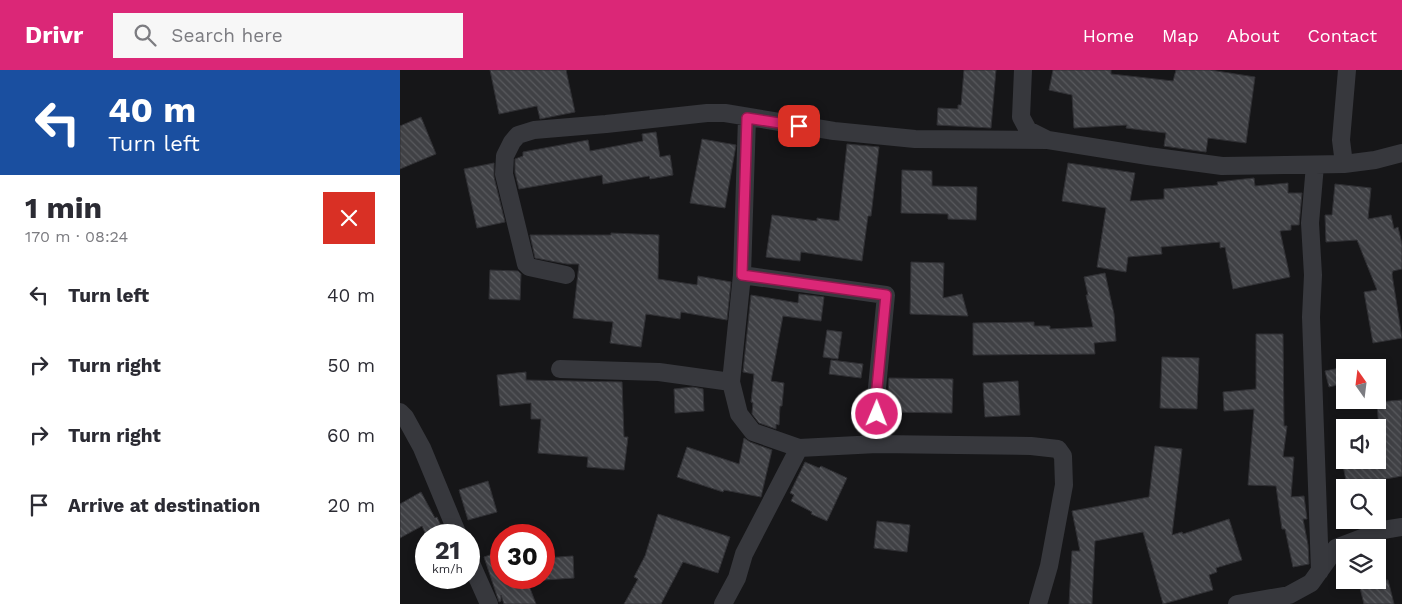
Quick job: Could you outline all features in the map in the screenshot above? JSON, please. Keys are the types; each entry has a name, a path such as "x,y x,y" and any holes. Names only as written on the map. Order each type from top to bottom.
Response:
{"street":[{"path":"1023,70 1021,117 1028,130 1048,140"},
{"path":"1344,164 1342,140 1347,70"},
{"path":"566,275 529,267 524,259 504,174 505,156 512,142 518,135 534,130 706,113 725,113 834,131 915,139 1048,140 1222,166 1344,164 1375,160 1402,153"},
{"path":"747,118 742,275 731,382 739,414 753,432 799,448 877,444 1031,446 1058,449 1063,456 1064,485 1049,566 1038,604"},
{"path":"1315,165 1310,223 1313,276 1311,317 1320,571"},
{"path":"742,275 886,295 876,398 877,444"},
{"path":"560,369 660,372 731,382"},
{"path":"400,412 405,417 422,448 453,524"},
{"path":"723,604 737,578 744,554 799,448"},
{"path":"1237,604 1289,596 1311,582 1336,548 1383,530 1402,527"},
{"path":"480,584 489,604"}],"building":[{"path":"490,70 566,70 575,112 540,119 537,106 499,114"},
{"path":"964,70 996,70 991,128 937,125 938,108 958,109 958,105 961,105"},
{"path":"1053,70 1111,70 1111,74 1173,81 1176,70 1210,70 1255,77 1246,143 1208,138 1206,152 1164,146 1166,133 1126,128 1127,125 1074,128 1072,95 1049,90"},
{"path":"421,117 436,154 400,169 400,126"},
{"path":"656,132 660,157 670,155 673,175 650,179 649,176 603,184 602,175 519,189 515,173 515,159 523,156 523,152 588,140 590,151 643,141 642,134"},
{"path":"702,139 736,145 725,208 690,203"},
{"path":"847,144 879,147 871,216 868,216 862,261 801,252 800,261 766,257 772,215 817,221 817,218 839,221"},
{"path":"494,163 494,177 505,222 477,228 464,169"},
{"path":"1068,163 1135,173 1130,201 1164,199 1164,189 1218,185 1217,182 1254,178 1255,186 1288,183 1288,193 1302,193 1299,225 1291,225 1291,230 1280,231 1290,277 1233,289 1225,247 1220,248 1220,242 1161,247 1162,254 1128,257 1126,272 1097,267 1106,208 1062,201"},
{"path":"902,170 932,171 932,186 977,187 976,220 948,219 948,214 901,213"},
{"path":"1335,184 1371,188 1368,219 1391,215 1394,229 1398,227 1402,244 1402,269 1393,271 1392,274 1402,338 1373,343 1364,292 1377,290 1357,240 1326,242 1325,215 1332,215"},
{"path":"611,233 659,235 658,279 697,285 698,276 731,282 727,320 681,312 680,319 646,314 641,347 610,343 613,322 573,318 579,264 567,264 535,258 530,235 611,235"},
{"path":"911,262 944,263 943,298 962,294 968,316 910,314"},
{"path":"490,270 518,271 521,274 520,300 489,299"},
{"path":"1105,273 1114,314 1116,341 1094,343 1095,354 973,355 973,323 1034,322 1034,326 1050,326 1050,329 1093,327 1084,277"},
{"path":"799,294 824,297 821,321 783,316 771,381 784,383 779,425 776,424 776,429 759,423 752,414 753,403 751,402 754,374 743,372 751,295 798,303"},
{"path":"827,330 842,332 838,359 823,357"},
{"path":"1256,334 1283,334 1284,426 1287,426 1283,457 1294,457 1291,497 1304,496 1307,519 1303,519 1308,545 1309,564 1293,567 1285,529 1282,529 1276,486 1248,485 1254,409 1224,411 1223,392 1256,389"},
{"path":"1162,357 1199,358 1197,409 1160,408"},
{"path":"831,360 863,364 861,378 829,374"},
{"path":"1336,369 1336,385 1329,387 1325,371"},
{"path":"526,372 526,380 622,382 624,437 628,437 624,470 587,467 588,457 538,453 541,419 531,419 531,403 500,406 497,375"},
{"path":"889,378 953,379 952,413 887,412"},
{"path":"1018,381 1020,415 985,417 983,383"},
{"path":"693,387 703,389 704,411 675,413 674,389"},
{"path":"1402,400 1402,476 1386,479 1346,479 1344,469 1386,469 1386,419 1378,419 1377,409 1386,409 1386,401"},
{"path":"744,438 772,450 761,497 724,490 723,492 677,477 687,447 739,464"},
{"path":"1155,446 1182,449 1172,535 1182,532 1183,534 1229,519 1242,560 1216,568 1217,572 1209,575 1213,590 1163,604 1143,532 1095,541 1092,604 1069,604 1072,551 1080,551 1072,511 1149,497"},
{"path":"805,462 819,468 821,466 847,478 827,521 811,514 812,512 791,501 794,495 790,493"},
{"path":"488,481 497,512 468,520 459,490"},
{"path":"421,492 440,524 415,524 415,530 400,538 400,504"},
{"path":"658,514 730,537 718,573 683,562 661,604 624,604 638,579 634,577 645,556"},
{"path":"877,521 910,525 907,552 874,548"},
{"path":"490,555 490,575 484,557"},
{"path":"573,556 574,578 555,579 555,557"},
{"path":"1386,580 1388,580 1394,604 1364,604 1360,589 1386,589"},
{"path":"495,589 530,589 536,604 504,604 501,595 501,601 499,602"}],"route":[{"path":"799,126 747,118 742,275 886,295 876,398 877,414"}]}
